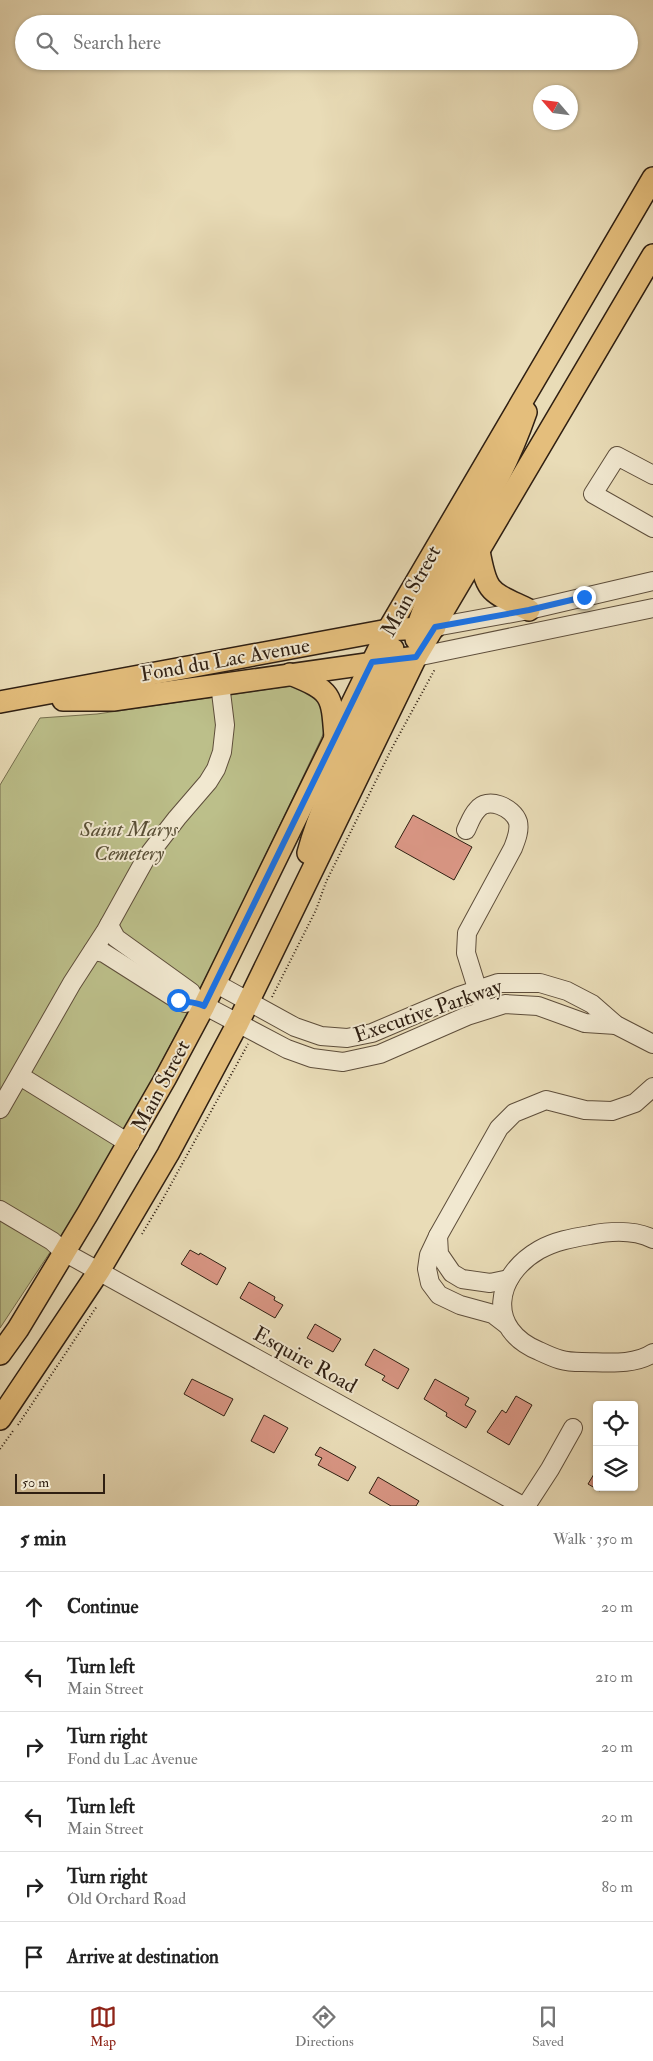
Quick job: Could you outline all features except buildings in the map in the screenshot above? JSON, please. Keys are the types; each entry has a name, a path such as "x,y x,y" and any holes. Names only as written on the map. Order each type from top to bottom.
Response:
{"main road":[{"name":"Main Street","path":"388,630 653,178"},
{"name":"Main Street","path":"0,1419 99,1271 168,1154 238,1023 292,915 416,657 425,628 479,551 653,255"},
{"path":"425,628 427,602 484,505 518,434 544,362"},
{"path":"479,551 484,579 488,586 495,594 529,610"},
{"name":"Fond du Lac Avenue","path":"8,701 388,630 425,628"},
{"path":"292,915 309,849 337,775 381,687 382,661 393,644 388,630"},
{"name":"Fond du Lac Avenue","path":"8,701 113,700 416,657"},
{"name":"Main Street","path":"0,1354 18,1329 130,1144 200,1003 215,982 335,738 382,661"},
{"path":"290,674 322,689 333,708 335,738"}],"street":[{"path":"653,475 617,456 593,494 653,528"},
{"path":"425,628 529,610 653,581"},
{"path":"416,657 653,608"},
{"path":"0,1109 72,983 109,925 146,858 208,782 216,768 222,752 225,725 220,684"},
{"path":"466,830 477,809 485,803 491,802 512,812 518,821 518,833 513,848 467,933 466,953 484,1011"},
{"path":"109,925 116,938 191,992 200,1003"},
{"path":"93,950 104,953 178,1000 185,1003 200,1003"},
{"name":"Executive Parkway","path":"215,982 295,1027 321,1036 347,1038 372,1033 498,983 540,983 567,991 592,1004 616,1025 653,1044"},
{"name":"Executive Parkway","path":"200,1003 287,1049 312,1058 343,1062 380,1054 467,1016 505,1004 538,1006 585,1023 616,1025"},
{"path":"385,1028 393,1048"},
{"path":"20,1076 130,1144"},
{"path":"653,1087 635,1103 612,1111 584,1110 546,1100 514,1113 499,1128 438,1236 429,1255 427,1269 430,1282 439,1295 460,1305 493,1314 506,1324 518,1340 527,1346 564,1362 628,1362 653,1353"},
{"name":"Esquire Road","path":"0,1210 52,1241 64,1252 525,1506"},
{"path":"506,1324 501,1301 509,1279 538,1251 562,1240 604,1232 643,1234 653,1240"},
{"path":"438,1236 439,1254 452,1274 462,1279 490,1283 509,1279"},
{"path":"525,1506 550,1469 572,1428"}],"path":[{"path":"273,994 316,910 326,882 392,748 428,679 439,663"},
{"path":"0,1449 31,1406 97,1305"}],"green space":[{"name":"Saint Marys Cemetery","path":"291,686 303,687 323,703 326,727 321,739 222,946 152,1080 72,1219 0,1328 0,785 40,718 97,714"}],"route":[{"path":"178,1000 185,1003 196,1001 204,1006 372,662 416,657 435,627 529,610 584,597"}]}
